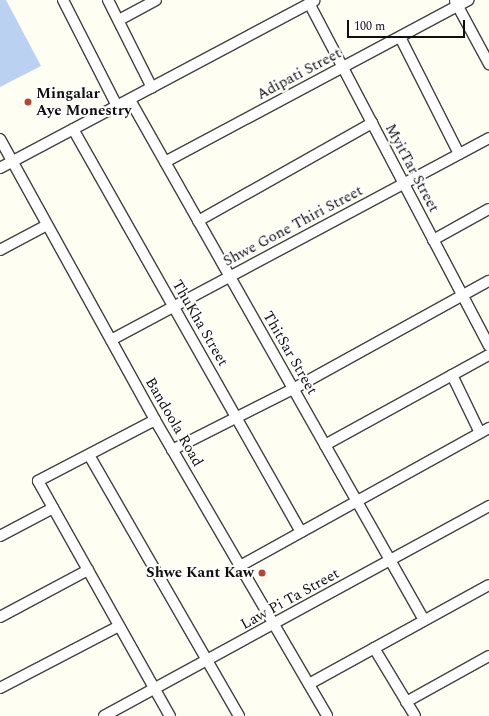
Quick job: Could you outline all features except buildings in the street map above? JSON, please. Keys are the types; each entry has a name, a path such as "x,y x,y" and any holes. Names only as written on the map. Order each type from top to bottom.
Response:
{"street":[{"path":"63,0 117,106"},
{"path":"108,0 152,88"},
{"path":"119,20 156,0"},
{"name":"Adipati Street","path":"165,162 400,37 456,3 468,0"},
{"path":"0,168 130,100 307,2"},
{"name":"MyitTar Street","path":"307,2 343,67 489,346"},
{"path":"456,3 489,64"},
{"path":"400,37 459,154"},
{"name":"ThitSar Street","path":"130,100 424,620"},
{"path":"198,221 372,123"},
{"name":"ThuKha Street","path":"73,129 301,532"},
{"name":"Shwe Gone Thiri Street","path":"111,340 489,138"},
{"name":"Bandoola Road","path":"0,139 172,450 327,716"},
{"path":"433,240 489,210"},
{"path":"0,250 47,226"},
{"path":"172,450 293,389 489,281"},
{"path":"325,445 489,355"},
{"path":"240,566 486,431 452,375"},
{"path":"156,420 38,481 170,716"},
{"path":"89,454 239,716"},
{"name":"Law Pi Ta Street","path":"104,716 489,506"},
{"path":"0,536 53,508"},
{"path":"0,617 88,570"},
{"path":"309,684 489,585"},
{"path":"0,688 119,626"},
{"path":"374,648 415,716"},
{"path":"406,702 489,656"}],"water":[{"path":"0,0 6,0 41,66 0,87"}],"place":[{"name":"Mingalar Aye Monestry","path":"28,102"},
{"name":"Shwe Kant Kaw","path":"262,573"}]}
